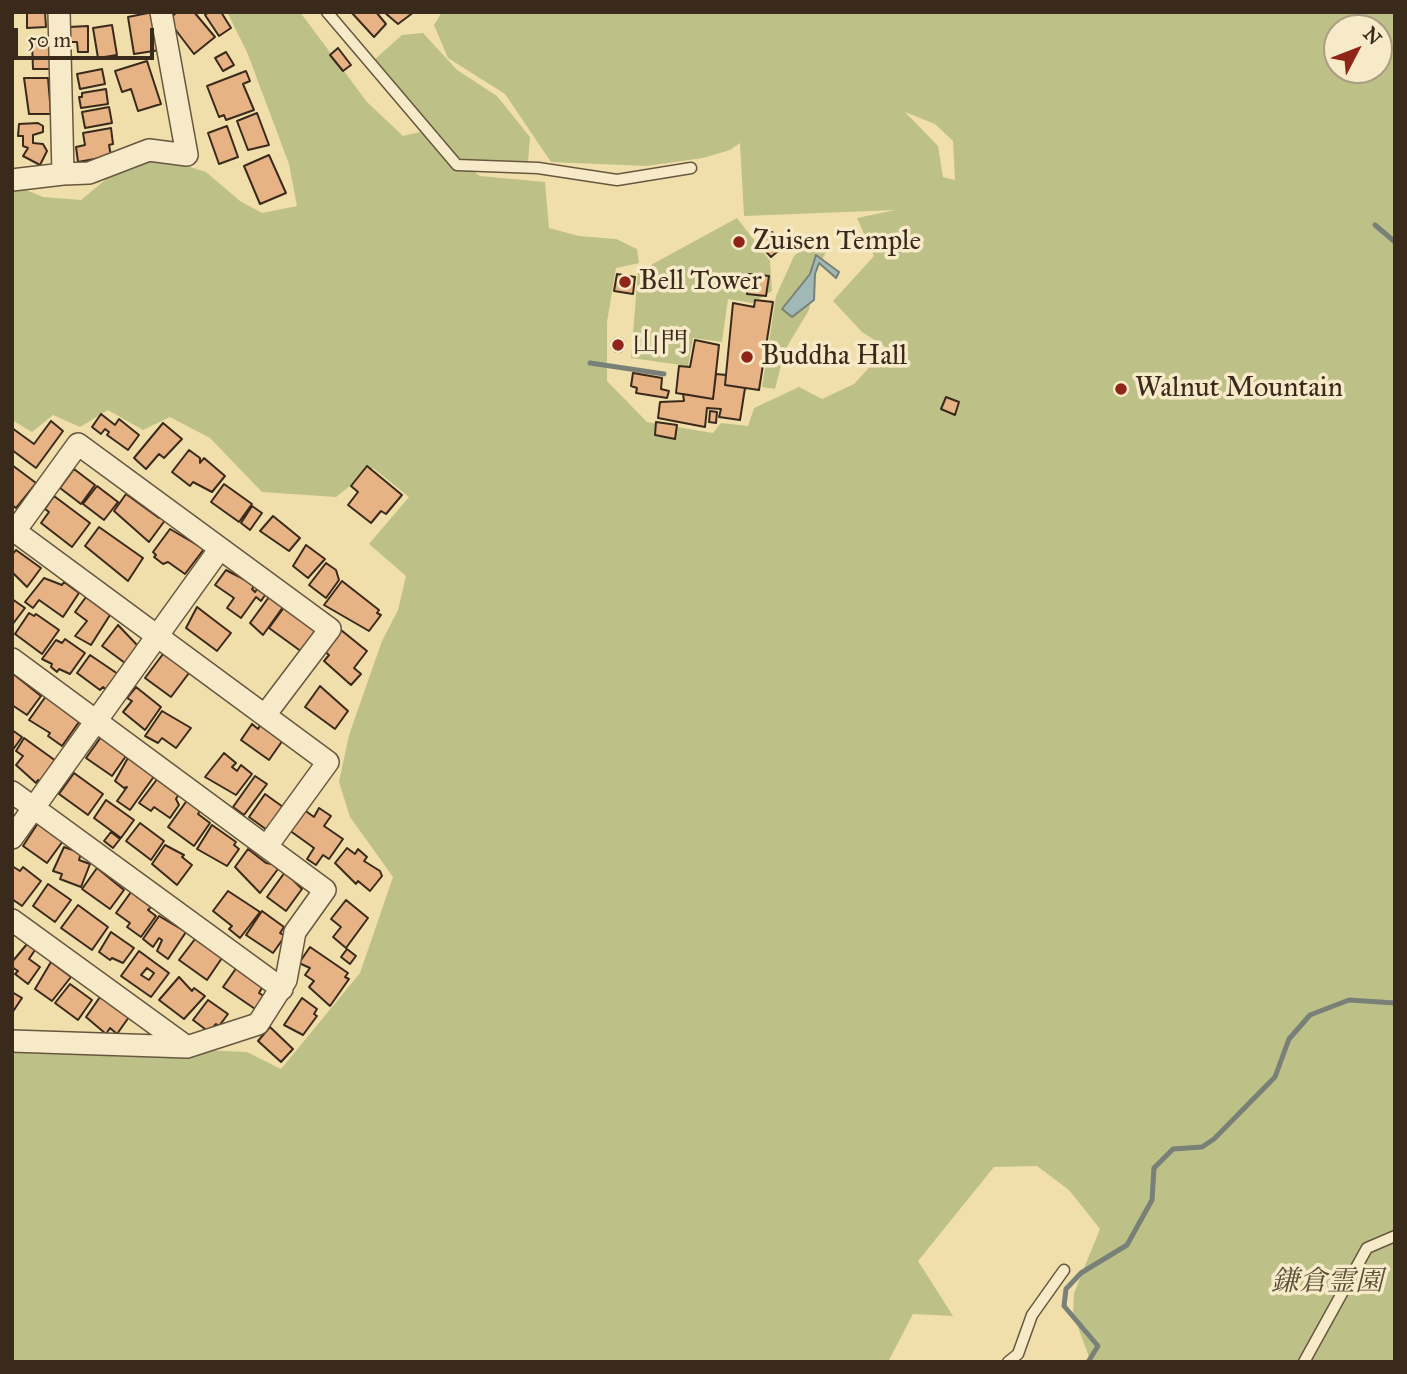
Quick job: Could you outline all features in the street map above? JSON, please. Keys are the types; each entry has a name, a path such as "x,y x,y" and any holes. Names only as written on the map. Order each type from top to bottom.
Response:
{"street":[{"path":"59,12 63,174"},
{"path":"12,180 89,173 149,150 187,155 161,12"},
{"path":"265,715 330,629 78,444 13,530 328,762 267,846"},
{"path":"12,838 219,550"},
{"path":"12,659 325,890 295,932 282,989 258,1024 187,1047 12,1041"},
{"path":"12,792 282,989"},
{"path":"12,920 187,1047"}],"lane":[{"path":"327,12 457,164 538,168 617,180 691,168"},
{"path":"1304,1362 1367,1248 1395,1236"},
{"path":"1008,1362 1017,1354 1032,1315 1064,1270"}],"green space":[{"name":"鎌倉霊園","path":"227,12 300,12 367,102 403,136 420,132 451,154 374,60 402,35 423,33 457,70 497,96 530,137 528,163 457,159 480,176 545,182 549,228 579,236 616,239 637,249 639,263 616,268 607,322 607,381 647,422 713,433 721,423 748,426 754,408 799,387 822,399 854,384 887,348 862,332 833,301 874,256 857,218 895,210 744,216 740,143 730,150 703,158 646,166 551,162 505,94 448,58 434,25 442,12 1395,12 1395,1362 1091,1362 1073,1314 1074,1293 1100,1229 1069,1190 1037,1166 994,1167 918,1261 953,1316 913,1314 888,1362 12,1362 12,1049 128,1057 180,1049 247,1052 281,1069 360,973 393,877 350,817 339,782 349,735 382,641 398,610 406,576 369,544 409,497 373,468 336,497 262,492 210,438 170,417 143,430 108,410 80,427 53,415 32,432 12,420 12,184 43,197 81,200 128,161 171,161 206,172 240,201 262,213 297,206 289,164 247,52","holes":["905,112 935,124 953,141 955,180 943,177 938,146"]},
{"path":"737,218 770,261 772,291 752,303 728,299 722,342 693,338 688,366 631,358 638,272"},
{"path":"815,238 826,252 814,276 809,310 785,350 775,389 762,387 776,296 794,256"}],"water":[{"path":"816,255 839,272 836,278 819,263 815,274 814,300 792,317 782,309 810,274"}],"building":[{"path":"27,12 45,12 46,27 27,28"},
{"path":"153,12 160,50 134,54 128,17"},
{"path":"177,12 194,12 215,37 194,54 168,20"},
{"path":"209,12 221,12 231,28 219,36 205,15"},
{"path":"376,12 386,24 374,37 352,13"},
{"path":"384,12 414,12 398,24"},
{"path":"112,25 117,55 98,58 93,28"},
{"path":"88,26 88,52 78,52 77,42 70,42 69,27"},
{"path":"50,42 51,69 33,69 32,43"},
{"path":"338,48 351,65 343,71 330,55"},
{"path":"226,52 234,65 223,71 215,58"},
{"path":"147,61 161,104 138,111 131,89 122,92 115,71"},
{"path":"102,69 105,84 80,89 77,74"},
{"path":"246,71 250,81 243,84 254,110 226,120 224,115 219,117 207,86"},
{"path":"24,78 48,78 51,114 29,114"},
{"path":"106,89 108,104 81,108 79,97 82,97 82,93"},
{"path":"109,107 112,123 85,128 82,112"},
{"path":"257,113 269,145 248,150 237,121"},
{"path":"38,123 43,126 43,132 33,135 33,143 43,144 47,151 40,165 23,156 28,148 23,146 23,136 18,136 19,124"},
{"path":"227,126 238,157 219,164 208,133"},
{"path":"111,128 111,156 78,162 76,147 85,145 83,133"},
{"path":"269,155 286,193 260,204 244,166"},
{"path":"772,232 784,246 771,257 760,245"},
{"name":"Bell Tower","path":"617,274 635,277 633,294 614,291"},
{"path":"749,274 769,276 766,296 747,294"},
{"name":"Buddha Hall","path":"755,300 773,302 759,390 725,385 733,303 754,307"},
{"name":"山門","path":"618,338 623,340 623,350 618,352 613,350 611,345 613,340"},
{"path":"695,340 719,345 713,399 676,393 679,366 690,367"},
{"path":"633,373 662,378 661,389 669,391 667,398 636,393 637,388 631,386"},
{"path":"716,374 726,375 725,385 745,388 740,420 719,417 721,409 707,408 705,427 658,418 660,402 684,401 683,394 713,399"},
{"path":"946,397 959,402 955,415 941,409"},
{"path":"710,411 717,412 716,423 709,422"},
{"path":"101,414 115,425 119,419 139,435 128,450 107,435 109,432 105,429 101,434 92,427"},
{"path":"51,421 63,431 36,468 12,450 12,428 34,444"},
{"path":"656,422 677,425 675,439 655,435"},
{"path":"163,423 182,439 164,458 159,454 146,469 134,458"},
{"path":"189,450 200,458 200,463 204,458 225,476 212,492 193,482 190,486 172,472"},
{"path":"12,465 36,483 16,508 12,505"},
{"path":"367,466 402,495 386,514 381,511 371,523 348,505 358,492 351,486"},
{"path":"74,469 95,485 81,504 60,488"},
{"path":"224,484 252,504 239,522 211,502"},
{"path":"97,486 118,502 104,520 83,504"},
{"path":"126,494 159,518 162,515 166,519 149,542 114,511"},
{"path":"54,496 90,523 72,547 41,523 49,512 45,509"},
{"path":"252,506 262,513 250,530 241,523"},
{"path":"273,516 300,538 289,551 260,531"},
{"path":"99,527 143,558 128,581 85,546"},
{"path":"170,529 204,549 185,574 168,562 163,564 154,557 156,555 153,552"},
{"path":"306,545 325,559 308,578 293,566"},
{"path":"16,550 41,568 27,587 12,572 12,555"},
{"path":"326,563 336,570 339,580 326,598 309,585"},
{"path":"226,570 255,585 252,589 255,592 260,585 268,591 261,601 256,597 241,618 227,608 234,598 215,585"},
{"path":"44,578 62,585 64,582 79,593 63,617 39,600 33,608 25,602"},
{"path":"342,581 379,610 377,613 381,615 369,631 324,605"},
{"path":"86,597 110,615 91,645 75,636 87,621 75,612"},
{"path":"269,597 283,607 263,635 250,623"},
{"path":"12,599 25,608 12,625"},
{"path":"285,606 319,628 302,652 269,628"},
{"path":"197,607 231,633 217,651 186,628"},
{"path":"29,613 34,616 36,614 59,630 42,654 15,634"},
{"path":"118,625 138,646 125,663 102,646"},
{"path":"341,630 367,651 354,668 361,674 351,685 324,661 329,655 324,651"},
{"path":"65,639 85,653 70,674 59,669 57,672 51,667 52,664 42,659 56,640 62,643"},
{"path":"163,654 169,658 171,656 189,673 171,697 145,678"},
{"path":"90,655 118,674 107,691 103,687 100,690 77,673"},
{"path":"12,673 41,696 27,715 12,705"},
{"path":"320,686 348,711 335,729 305,707"},
{"path":"136,687 161,707 145,730 123,712 132,701 127,698"},
{"path":"46,696 79,722 62,746 48,736 50,733 29,720"},
{"path":"162,711 191,728 176,748 162,738 158,743 145,736"},
{"path":"252,724 258,729 261,724 283,740 269,760 241,740"},
{"path":"12,730 22,737 12,751"},
{"path":"101,737 126,756 112,776 86,758"},
{"path":"24,738 56,761 42,782 38,780 36,783 16,765 23,756 16,751"},
{"path":"224,753 236,763 232,767 237,771 241,765 252,774 236,795 205,777"},
{"path":"129,756 155,775 130,810 117,801 127,787 124,788 115,781"},
{"path":"74,773 103,794 88,815 59,794"},
{"path":"255,776 267,784 244,815 233,807"},
{"path":"158,778 179,794 176,799 179,805 170,818 154,807 151,811 139,803"},
{"path":"265,794 283,807 267,830 249,817"},
{"path":"188,799 201,809 198,814 210,823 194,846 168,827"},
{"path":"106,800 134,820 121,838 94,818"},
{"path":"319,808 331,816 324,826 343,839 329,859 323,855 316,865 307,859 314,848 289,830 303,809 314,817"},
{"path":"38,823 63,841 47,863 23,846"},
{"path":"140,823 164,841 151,860 126,841"},
{"path":"212,825 236,842 234,845 239,849 227,866 197,849"},
{"path":"111,832 120,839 113,848 104,841"},
{"path":"165,845 184,855 182,857 192,865 177,885 152,864"},
{"path":"64,847 81,853 79,860 90,864 81,887 60,879 62,874 53,871"},
{"path":"347,848 355,854 358,849 367,857 364,861 380,871 382,876 370,891 358,881 356,884 335,863"},
{"path":"248,849 266,863 277,865 278,869 260,893 235,867"},
{"path":"12,866 20,871 23,867 41,881 22,906 12,899"},
{"path":"97,868 124,890 110,909 82,889"},
{"path":"285,872 302,889 286,911 267,897"},
{"path":"48,884 71,900 55,922 33,906"},
{"path":"228,891 260,912 240,938 229,929 232,926 213,911"},
{"path":"131,892 151,907 148,910 156,916 141,937 127,927 130,923 116,913"},
{"path":"346,900 368,918 346,948 333,937 341,927 331,919"},
{"path":"78,905 108,927 92,950 61,928"},
{"path":"262,911 284,927 280,933 285,936 273,953 246,935"},
{"path":"159,916 186,932 168,959 157,951 162,940 159,938 153,947 143,939"},
{"path":"111,932 134,948 123,963 112,958 110,960 99,952"},
{"path":"195,939 222,958 207,980 179,960"},
{"path":"27,944 35,950 29,959 40,967 28,984 15,974 18,971 12,967 12,962"},
{"path":"310,947 348,973 345,977 349,979 330,1006 309,987 314,981 305,975 310,968 299,963"},
{"path":"347,949 356,956 350,964 341,957"},
{"path":"139,951 169,973 151,997 121,976","holes":["147,968 154,973 149,980 141,975"]},
{"path":"51,962 71,977 52,1001 35,989"},
{"path":"237,967 263,986 259,993 267,998 258,1011 223,987"},
{"path":"179,977 192,991 194,988 205,996 184,1019 159,1000"},
{"path":"70,984 92,1000 78,1020 55,1003"},
{"path":"12,992 22,998 12,1013"},
{"path":"100,997 129,1017 117,1034 110,1028 106,1034 86,1017"},
{"path":"302,998 317,1009 314,1014 317,1016 303,1035 284,1025"},
{"path":"208,1000 228,1014 219,1026 216,1024 209,1032 193,1020"},
{"path":"270,1027 293,1049 281,1062 258,1041"}],"waterway":[{"path":"1375,225 1395,242"},
{"path":"590,363 664,374"},
{"path":"1088,1362 1098,1346 1064,1306 1066,1289 1081,1273 1127,1245 1152,1200 1154,1168 1173,1149 1202,1147 1214,1139 1275,1077 1289,1039 1310,1015 1349,1000 1395,1003"}],"place":[{"name":"Zuisen Temple","path":"739,242"},
{"name":"Bell Tower","path":"625,282"},
{"name":"山門","path":"618,345"},
{"name":"Buddha Hall","path":"747,357"},
{"name":"Walnut Mountain","path":"1121,389"}]}
